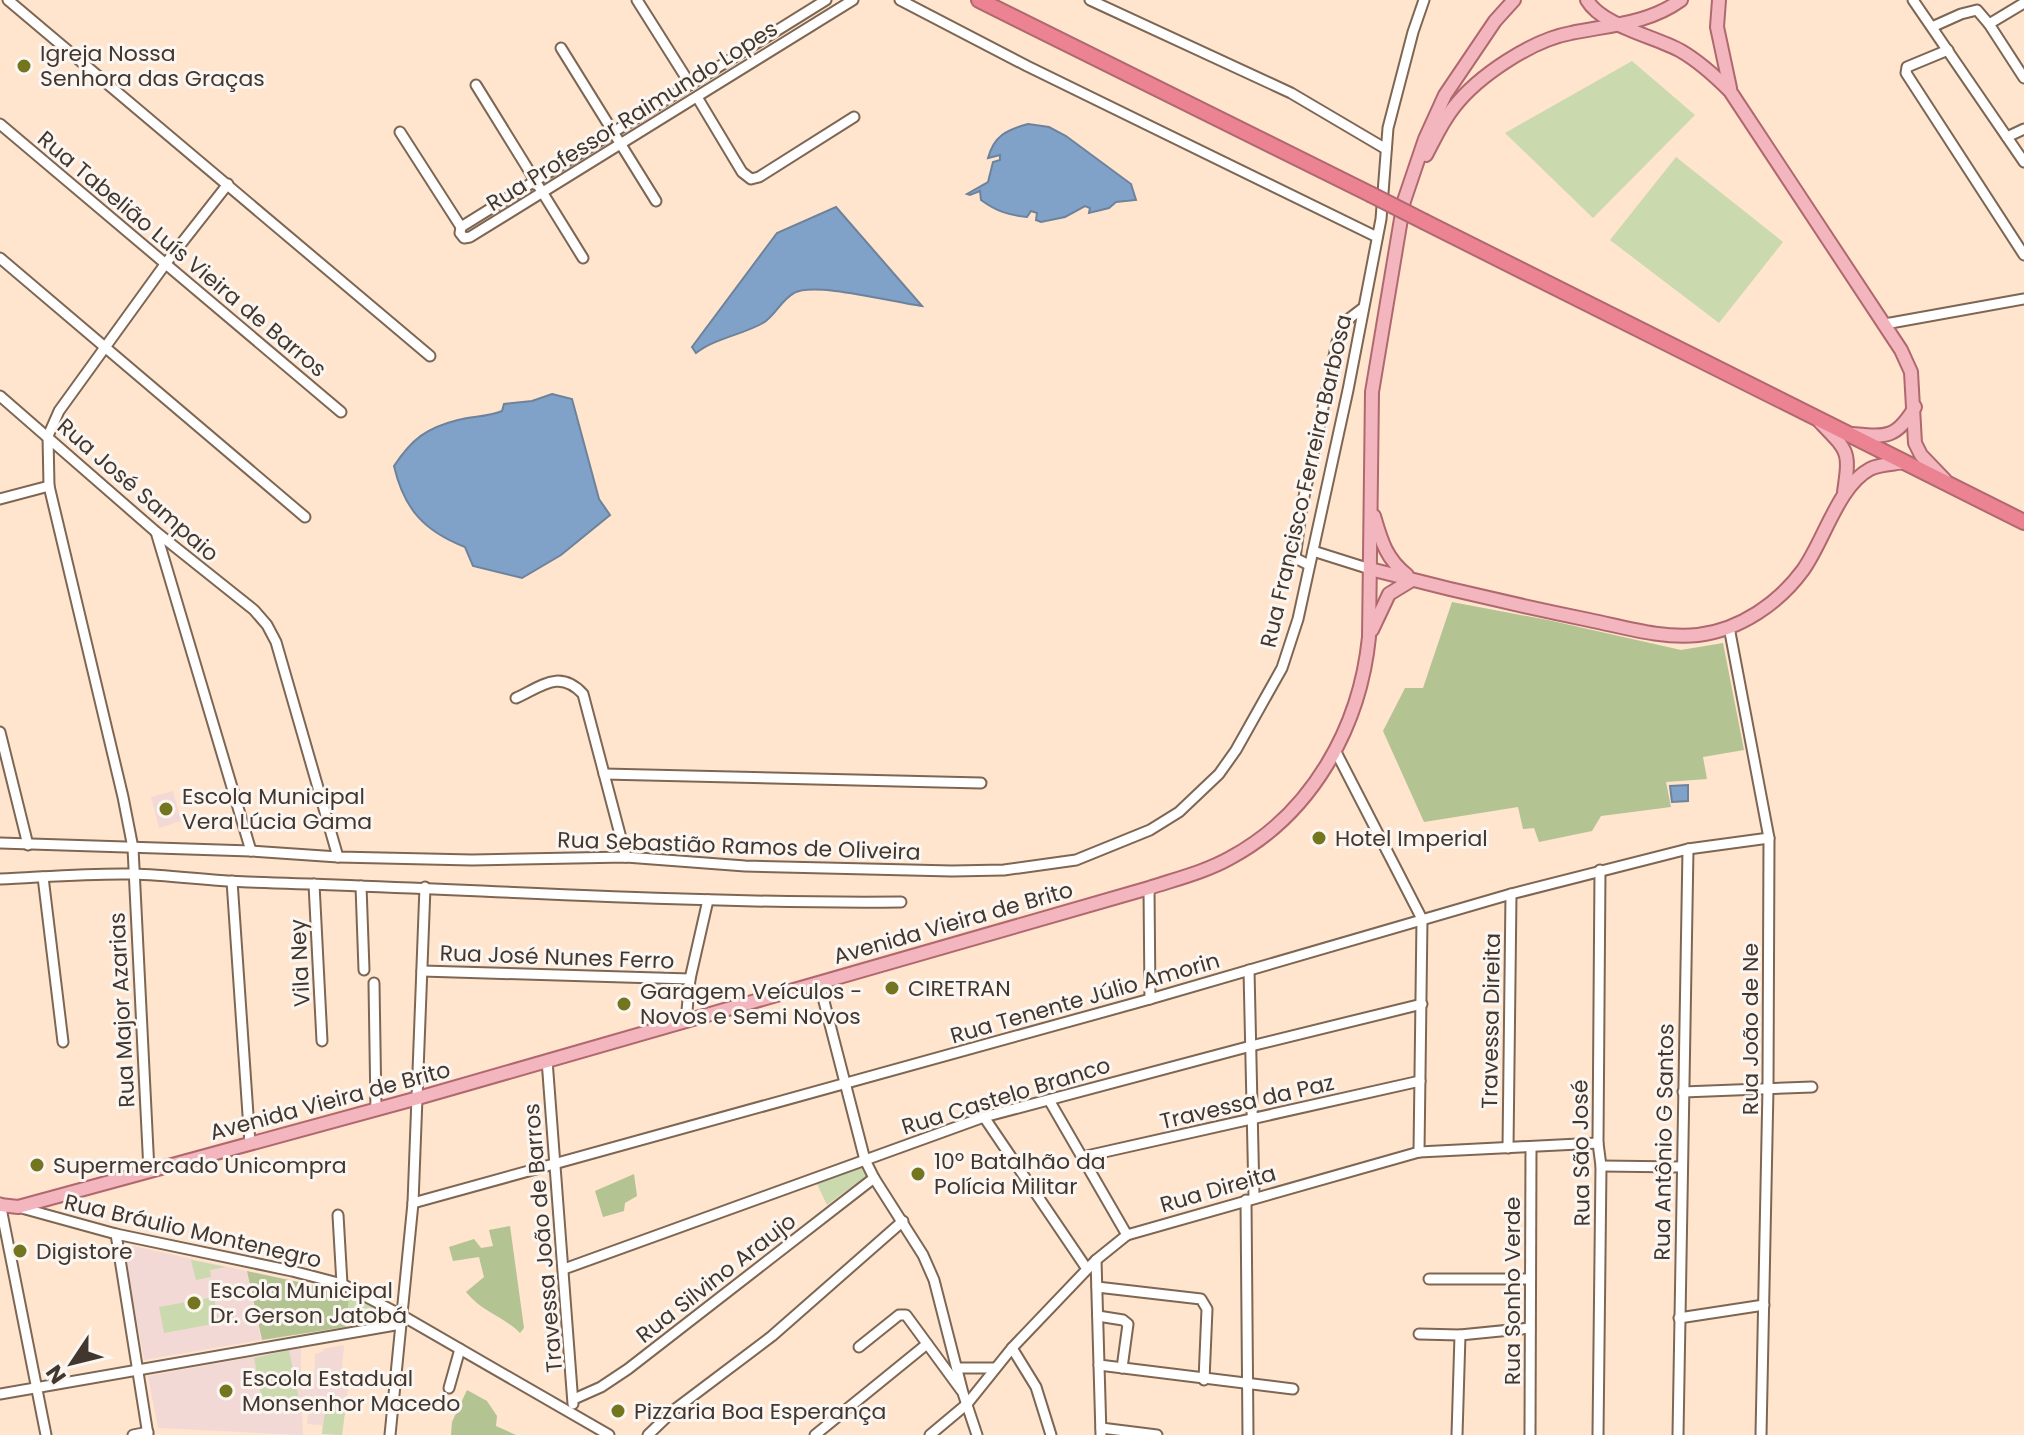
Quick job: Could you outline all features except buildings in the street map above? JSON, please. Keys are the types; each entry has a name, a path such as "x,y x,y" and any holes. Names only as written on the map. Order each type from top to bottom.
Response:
{"highway":[{"path":"979,0 2024,522"}],"main road":[{"path":"1404,201 1425,139 1445,95 1495,21 1514,0"},
{"path":"1587,0 1599,13 1621,25 1681,51 1709,70 1730,91 1901,350 1911,372 1915,443 1921,455 1950,485"},
{"path":"1404,201 1441,125 1473,86 1544,41 1567,33 1640,21 1681,0"},
{"path":"1719,0 1717,27 1730,91"},
{"name":"Avenida Vieira de Brito","path":"0,1203 18,1207 418,1098 1149,888 1215,866 1260,839 1305,796 1336,752 1354,712 1364,675 1369,637 1372,392 1404,201"},
{"path":"1848,433 1881,437 1891,435 1915,407"},
{"path":"1815,417 1846,450 1849,460 1844,496"},
{"path":"1370,569 1654,633 1699,635 1729,627 1753,616 1782,596 1804,569 1857,478 1871,468 1905,462"},
{"path":"1370,502 1385,552 1391,562 1412,580"},
{"path":"1369,637 1389,594 1412,580"}],"street":[{"path":"8,0 430,356"},
{"path":"637,0 690,84"},
{"name":"Rua Professor Raimundo Lopes","path":"826,0 534,179 461,227 460,233 464,238 470,237 853,0"},
{"path":"900,0 1027,66 1377,237"},
{"path":"1090,0 1291,93 1386,149"},
{"name":"Rua Francisco Ferreira Barbosa","path":"1045,866 1097,853 1150,830 1179,812 1219,774 1244,738 1282,668 1298,619 1313,551 1381,219 1388,128 1424,0"},
{"path":"1913,0 2024,162"},
{"path":"1989,24 2024,3"},
{"path":"1932,27 1977,10 2024,78"},
{"path":"561,48 656,201"},
{"path":"1948,50 1917,61 1907,67 1906,73 2024,255"},
{"path":"476,85 583,258"},
{"path":"697,97 742,172 751,179 759,177 854,117"},
{"name":"Rua Tabelião Luís Vieira de Barros","path":"0,124 341,412"},
{"path":"2007,137 2024,129"},
{"path":"400,132 461,227"},
{"path":"48,436 59,411 166,263 228,184"},
{"path":"0,258 305,517"},
{"path":"1885,324 2024,299"},
{"path":"1309,565 1295,558 1302,506 1337,342 1346,321 1363,308"},
{"name":"Rua José Sampaio","path":"0,396 155,531 254,610 267,625 276,642 338,857"},
{"name":"Rua Major Azarias","path":"48,436 49,486 133,848 149,1171"},
{"path":"0,499 49,486"},
{"path":"155,531 251,851"},
{"path":"1313,551 1370,569"},
{"name":"Rua João de Ne","path":"1729,627 1769,838 1761,1435"},
{"path":"516,698 556,680 572,683 583,694 626,857"},
{"path":"0,732 28,845"},
{"path":"1336,752 1422,919 1419,1152"},
{"path":"604,774 981,783"},
{"name":"Rua Tenente Júlio Amorin","path":"413,1203 1150,999 1600,870 1688,849 1769,838"},
{"name":"Rua Sebastião Ramos de Oliveira","path":"0,843 472,860 626,857 745,866 952,871 1045,866"},
{"name":"Rua Antônio G Santos","path":"1678,1435 1688,849"},
{"name":"Rua São José","path":"1598,1435 1600,870"},
{"path":"0,879 132,874 232,881 708,900 901,902"},
{"path":"43,877 63,1042"},
{"path":"232,881 250,1144"},
{"name":"Vila Ney","path":"314,884 322,1041"},
{"path":"361,886 364,970"},
{"path":"390,1435 413,1203 425,887"},
{"path":"1149,888 1150,999"},
{"name":"Travessa Direita","path":"1508,1148 1511,894"},
{"path":"686,1021 690,979 708,900"},
{"path":"1248,1435 1252,1120 1249,970"},
{"name":"Rua José Nunes Ferro","path":"422,971 690,979"},
{"path":"819,982 865,1160 923,1255 934,1280 977,1435"},
{"path":"374,983 376,1109"},
{"name":"Rua Castelo Branco","path":"564,1269 984,1117 1422,1004"},
{"name":"Travessa João de Barros","path":"547,1060 574,1399 571,1413"},
{"name":"Travessa da Paz","path":"1082,1157 1420,1081"},
{"path":"1683,1092 1812,1087"},
{"path":"1049,1100 1127,1235"},
{"path":"984,1117 1087,1269"},
{"name":"Rua Direita","path":"930,1435 967,1404 1012,1348 1087,1269 1127,1235 1419,1152 1598,1143"},
{"name":"Rua Sonho Verde","path":"1530,1434 1531,1147"},
{"path":"1601,1166 1682,1167"},
{"name":"Rua Silvino Araujo","path":"574,1399 601,1387 628,1369 874,1178"},
{"path":"0,1203 46,1435"},
{"name":"Rua Bráulio Montenegro","path":"18,1207 116,1234 342,1284 609,1435"},
{"path":"338,1215 342,1284"},
{"path":"648,1435 674,1410 772,1336 903,1221"},
{"path":"116,1234 148,1434 133,1435"},
{"path":"1096,1260 1101,1431 1157,1435"},
{"path":"1429,1279 1530,1279"},
{"path":"1097,1287 1201,1299 1207,1309 1204,1380"},
{"path":"1679,1318 1764,1305"},
{"path":"859,1347 901,1314 906,1315 963,1393"},
{"path":"1098,1316 1123,1320 1128,1324 1122,1368"},
{"path":"0,1394 401,1319"},
{"path":"1419,1334 1460,1335 1530,1328"},
{"path":"1457,1435 1460,1335"},
{"path":"815,1435 927,1344"},
{"path":"1012,1348 1036,1387 1051,1435"},
{"path":"449,1388 460,1349"},
{"path":"1099,1365 1293,1389"},
{"path":"957,1368 995,1368"},
{"path":"1530,1434 1540,1435"}],"shaded area":[{"name":"Escola Municipal Vera Lúcia Gama","path":"173,791 181,821 159,828 151,797"},
{"name":"Escola Municipal Dr. Gerson Jatobá","path":"129,1245 247,1271 261,1340 144,1360 124,1251"},
{"name":"Escola Estadual Monsenhor Macedo","path":"344,1345 341,1379 349,1380 342,1435 322,1434 322,1425 307,1424 308,1413 302,1413 303,1435 158,1428 148,1376 301,1348 301,1390 314,1389 315,1354 323,1352 323,1349"}],"green space":[{"path":"1632,61 1695,115 1593,218 1505,133"},
{"path":"1676,157 1783,242 1719,323 1610,240"},
{"path":"1452,602 1681,650 1723,643 1744,750 1703,757 1707,779 1666,782 1671,807 1601,816 1592,831 1539,842 1534,828 1523,829 1518,807 1424,822 1383,731 1405,688 1423,688"},
{"path":"860,1166 866,1176 827,1205 816,1182"},
{"path":"634,1174 637,1196 625,1203 624,1211 603,1217 595,1191"},
{"path":"510,1226 524,1328 520,1333 479,1305 466,1292 484,1277 479,1257 453,1261 449,1247 474,1239 481,1248 493,1246 489,1230"},
{"path":"191,1260 226,1267 210,1270 211,1277 196,1280"},
{"path":"247,1271 350,1293 345,1327 262,1340"},
{"path":"350,1293 385,1313 385,1320 345,1327"},
{"path":"214,1297 219,1323 164,1333 159,1307"},
{"path":"289,1350 300,1404 264,1411 254,1358"},
{"path":"467,1390 487,1401 497,1416 496,1426 516,1435 451,1435 452,1422"},
{"path":"326,1405 346,1405 342,1435 322,1434"}],"water":[{"path":"1028,124 1049,127 1066,136 1131,184 1136,200 1116,202 1109,208 1089,213 1090,208 1085,206 1065,217 1041,222 1036,220 1037,213 1031,211 1027,217 992,207 981,200 980,191 967,194 988,182 993,162 1000,160 1000,155 988,158 997,139"},
{"path":"836,207 922,306 836,291 804,290 789,296 763,323 696,353 692,347 777,233"},
{"path":"552,394 572,399 599,499 610,515 561,555 522,578 473,566 465,547 438,534 418,517 404,495 394,466 407,449 428,431 458,420 502,411 504,404 532,401"},
{"path":"1688,785 1688,801 1672,802 1670,786"}],"place":[{"name":"Igreja Nossa Senhora das Graças","path":"24,66"},
{"name":"Escola Municipal Vera Lúcia Gama","path":"166,809"},
{"name":"Hotel Imperial","path":"1319,838"},
{"name":"CIRETRAN","path":"892,988"},
{"name":"Garagem Veículos - Novos e Semi Novos","path":"624,1004"},
{"name":"Supermercado Unicompra","path":"37,1165"},
{"name":"10º Batalhão da Polícia Militar","path":"918,1174"},
{"name":"Digistore","path":"20,1251"},
{"name":"Escola Municipal Dr. Gerson Jatobá","path":"194,1303"},
{"name":"Escola Estadual Monsenhor Macedo","path":"226,1391"},
{"name":"Pizzaria Boa Esperança","path":"618,1411"}]}
